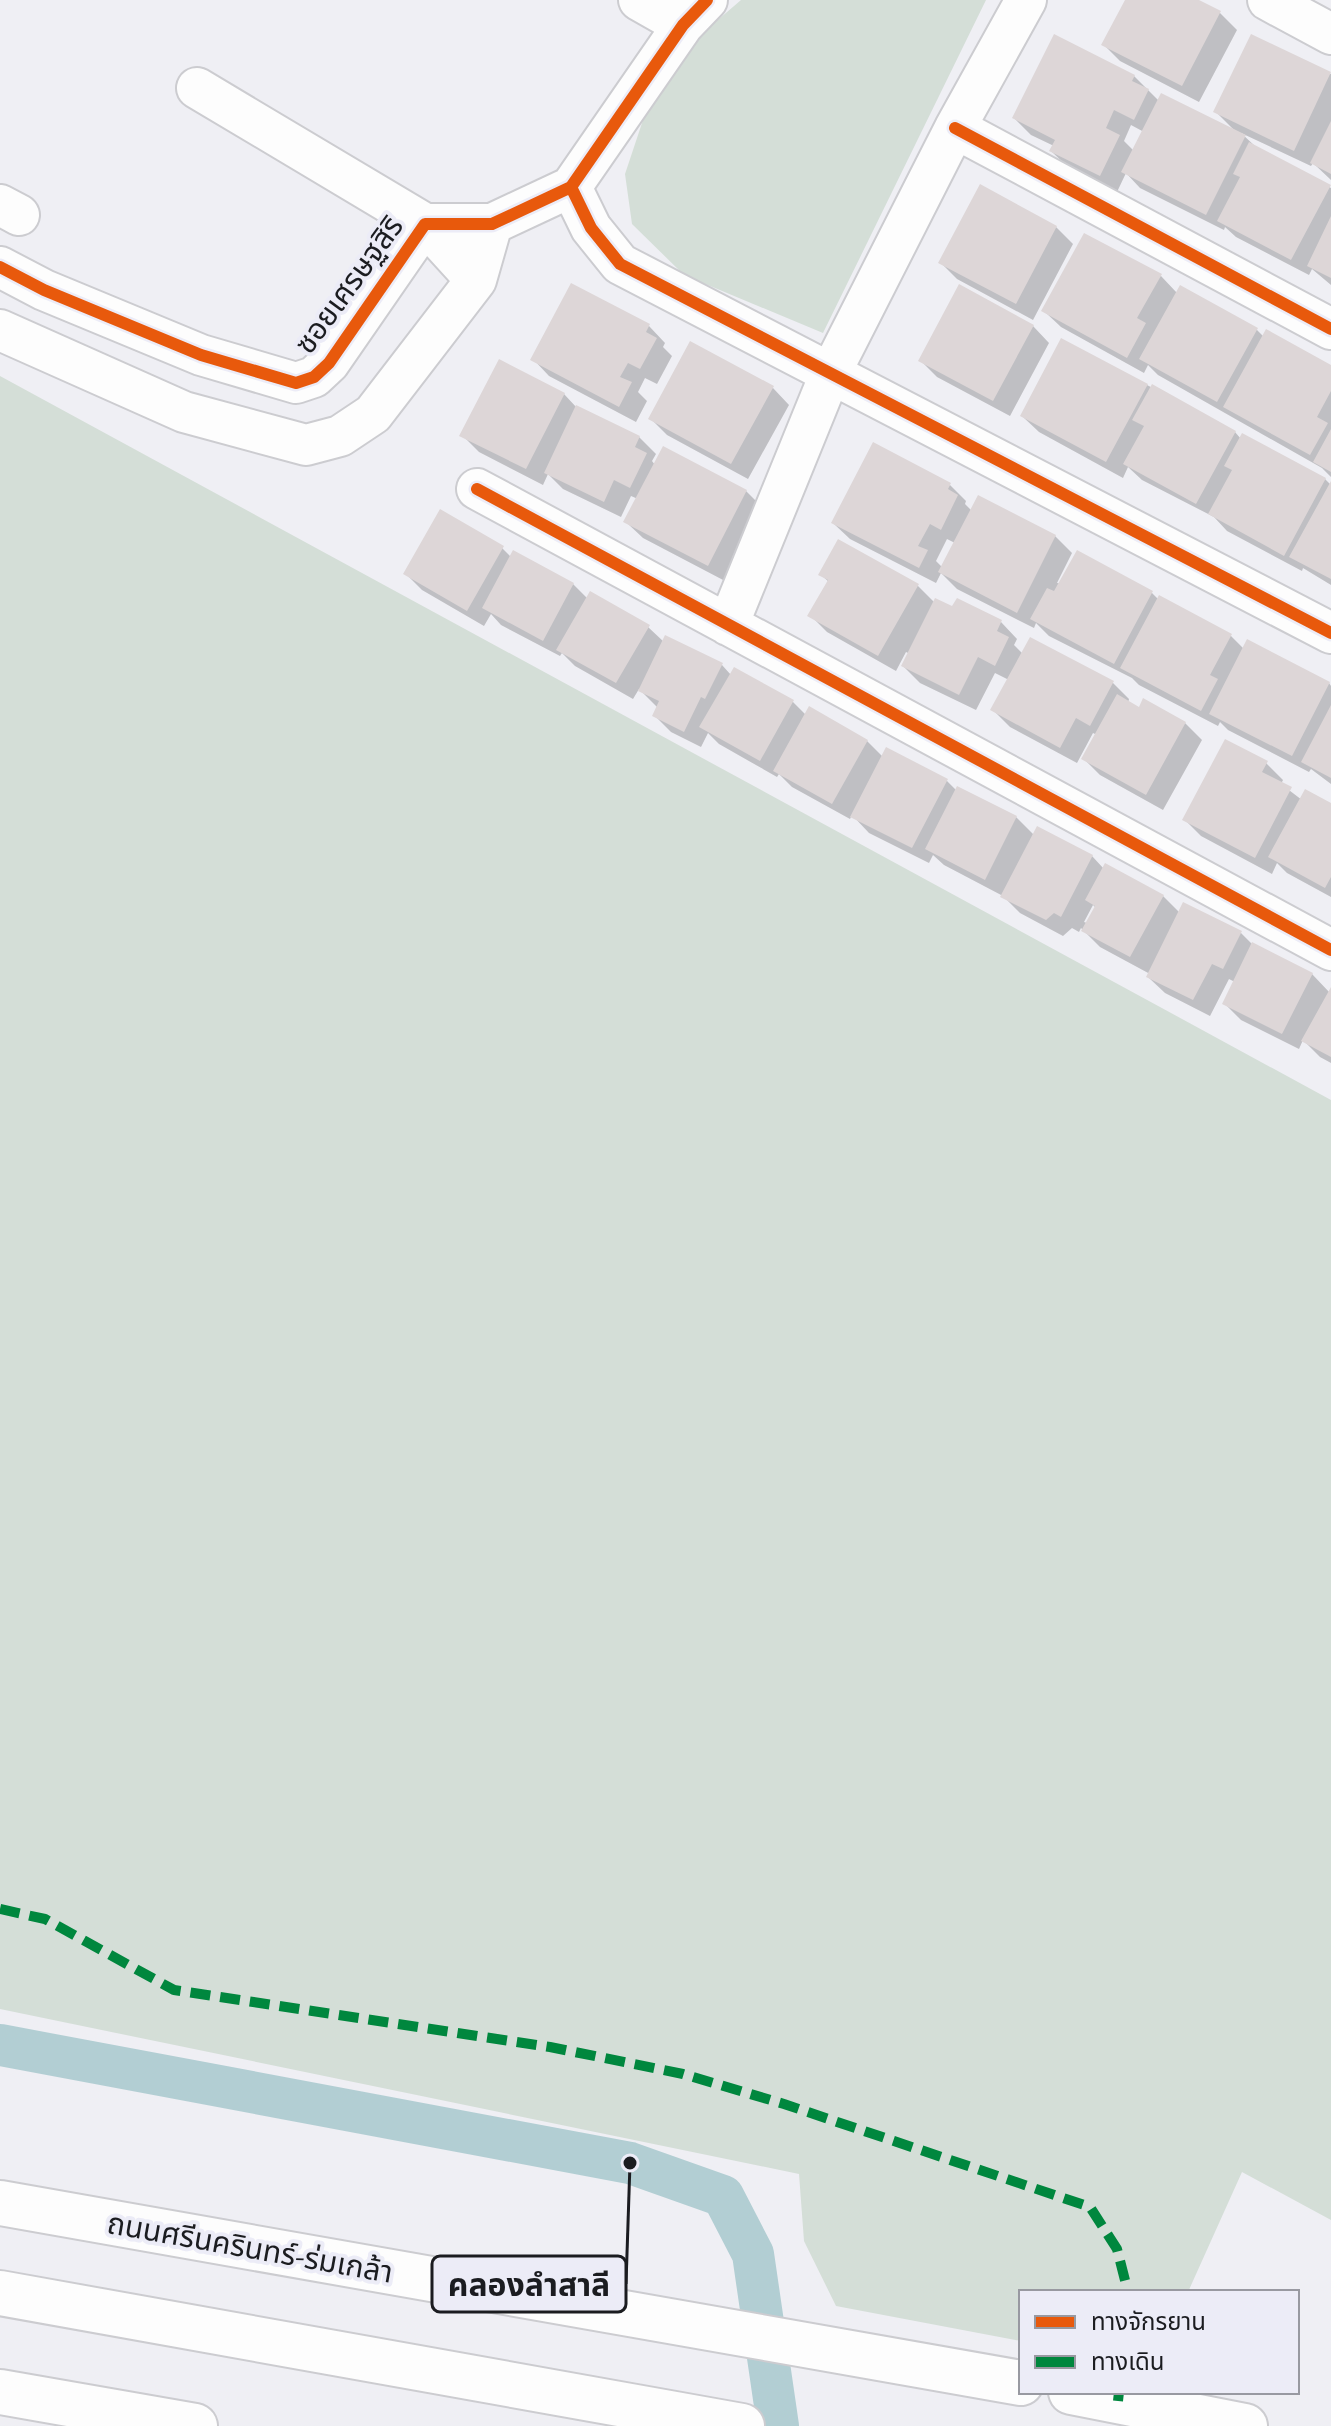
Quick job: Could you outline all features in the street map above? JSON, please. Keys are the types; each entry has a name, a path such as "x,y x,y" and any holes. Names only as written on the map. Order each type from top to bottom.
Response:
{"main road":[{"name":"ถนนศรีนครินทร์-ร่มเกล้า","path":"0,2203 1019,2383"},
{"path":"0,2293 742,2426"},
{"path":"0,2392 195,2426"},
{"path":"1081,2394 1245,2426"}],"street":[{"path":"639,0 695,12 571,187 591,228 620,264 1331,633"},
{"path":"728,625 831,372 955,128 1026,0"},
{"path":"1268,0 1331,34"},
{"path":"197,88 425,224 476,280"},
{"path":"955,128 1331,329"},
{"name":"ซอยเศรษฐสิริ","path":"0,267 44,290 201,355 296,383 314,377 329,363 425,224 492,224 571,187"},
{"path":"44,290 16,337 184,412 306,445 340,436 373,414 476,280 492,224"},
{"name":"ซอยเศรษฐสิริ","path":"296,383 306,445"},
{"path":"477,489 1331,950"}],"shaded area":[{"path":"741,0 986,0 823,333 684,275 632,224 625,174 643,120 705,31"},
{"path":"0,376 1331,1100 1331,2220 1242,2172 1189,2290 1019,2290 1019,2341 836,2306 804,2241 799,2174 0,2009"}],"building":[{"path":"1125,0 1199,0 1221,11 1182,86 1101,45"},
{"path":"1054,34 1135,75 1132,81 1149,89 1134,120 1114,110 1106,128 1120,135 1100,176 1049,151 1055,140 1012,118"},
{"path":"1251,34 1331,72 1294,151 1213,112"},
{"path":"1161,93 1246,135 1206,215 1121,172"},
{"path":"1331,121 1331,174 1310,163"},
{"path":"1249,142 1331,185 1291,260 1217,221 1240,177 1233,174"},
{"path":"980,184 1057,226 1016,304 938,263"},
{"path":"1331,216 1331,278 1307,266"},
{"path":"1084,233 1162,274 1137,318 1146,323 1127,358 1041,311"},
{"path":"571,283 650,324 646,332 657,338 640,369 628,363 620,377 632,382 619,407 530,360"},
{"path":"959,284 1034,325 993,401 918,361"},
{"path":"1180,285 1258,328 1217,402 1139,359"},
{"path":"1266,329 1331,365 1331,391 1317,417 1328,423 1310,455 1223,407"},
{"path":"1061,338 1148,384 1106,462 1020,416"},
{"path":"690,341 774,386 731,464 648,419"},
{"path":"499,359 565,393 526,469 459,436"},
{"path":"1152,384 1236,431 1196,504 1123,464 1144,426 1132,420"},
{"path":"576,405 640,436 635,447 647,453 630,488 614,480 604,502 544,473"},
{"path":"1331,429 1331,472 1313,462"},
{"path":"1242,433 1326,478 1284,556 1208,514 1232,470 1224,466"},
{"path":"873,442 951,483 948,489 958,495 941,530 930,524 918,546 928,550 919,568 831,523"},
{"path":"663,446 747,490 708,566 623,522"},
{"path":"1331,481 1331,579 1289,557"},
{"path":"978,495 1056,535 1017,613 938,572"},
{"path":"440,509 504,546 467,611 403,574"},
{"path":"838,539 919,584 878,656 807,616 828,580 818,575"},
{"path":"513,550 574,583 543,641 482,608"},
{"path":"1077,550 1153,591 1114,664 1030,619 1047,588 1054,591"},
{"path":"590,591 650,625 616,683 556,650"},
{"path":"1159,595 1232,634 1210,675 1218,679 1201,711 1120,668"},
{"path":"935,598 952,606 957,598 1002,620 997,631 1009,637 995,666 978,657 959,695 901,666"},
{"path":"665,635 723,663 705,699 701,697 684,732 652,716 659,701 638,691"},
{"path":"1030,637 1114,681 1090,726 1076,718 1060,748 990,710"},
{"path":"1247,639 1330,682 1292,756 1209,714"},
{"path":"734,667 794,700 760,761 699,727"},
{"path":"1117,694 1139,707 1143,698 1186,722 1146,795 1081,759"},
{"path":"1331,705 1331,778 1301,762"},
{"path":"809,706 868,740 832,804 773,771"},
{"path":"1225,739 1268,761 1262,772 1292,787 1255,858 1182,820"},
{"path":"886,747 948,779 912,848 850,817"},
{"path":"957,786 1017,816 985,880 925,849"},
{"path":"1305,789 1331,803 1331,877 1325,888 1268,857"},
{"path":"1037,826 1093,855 1061,917 1054,913 1046,920 1000,897"},
{"path":"1105,863 1164,895 1130,957 1081,931 1095,906 1085,900"},
{"path":"1183,902 1242,931 1223,969 1212,964 1193,1000 1146,977"},
{"path":"1252,942 1313,973 1282,1034 1222,1004"},
{"path":"1331,987 1331,1057 1301,1041"}],"waterway":[{"path":"0,2045 630,2163 723,2196 753,2254 778,2426"}],"marked path":[{"path":"0,1909 45,1919 174,1990 550,2047 683,2074 784,2104 1090,2207 1117,2249 1127,2290"},
{"path":"1118,2401 1119,2394"}],"cycle path":[{"path":"0,267 44,290 201,355 296,383 314,377 329,363 425,224 492,224 571,187 683,25 707,0"},
{"path":"955,128 1331,329"},
{"path":"571,187 591,228 620,264 1331,633"},
{"path":"477,489 1331,950"}],"place":[{"name":"คลองลำสาลี","path":"630,2163"}]}
